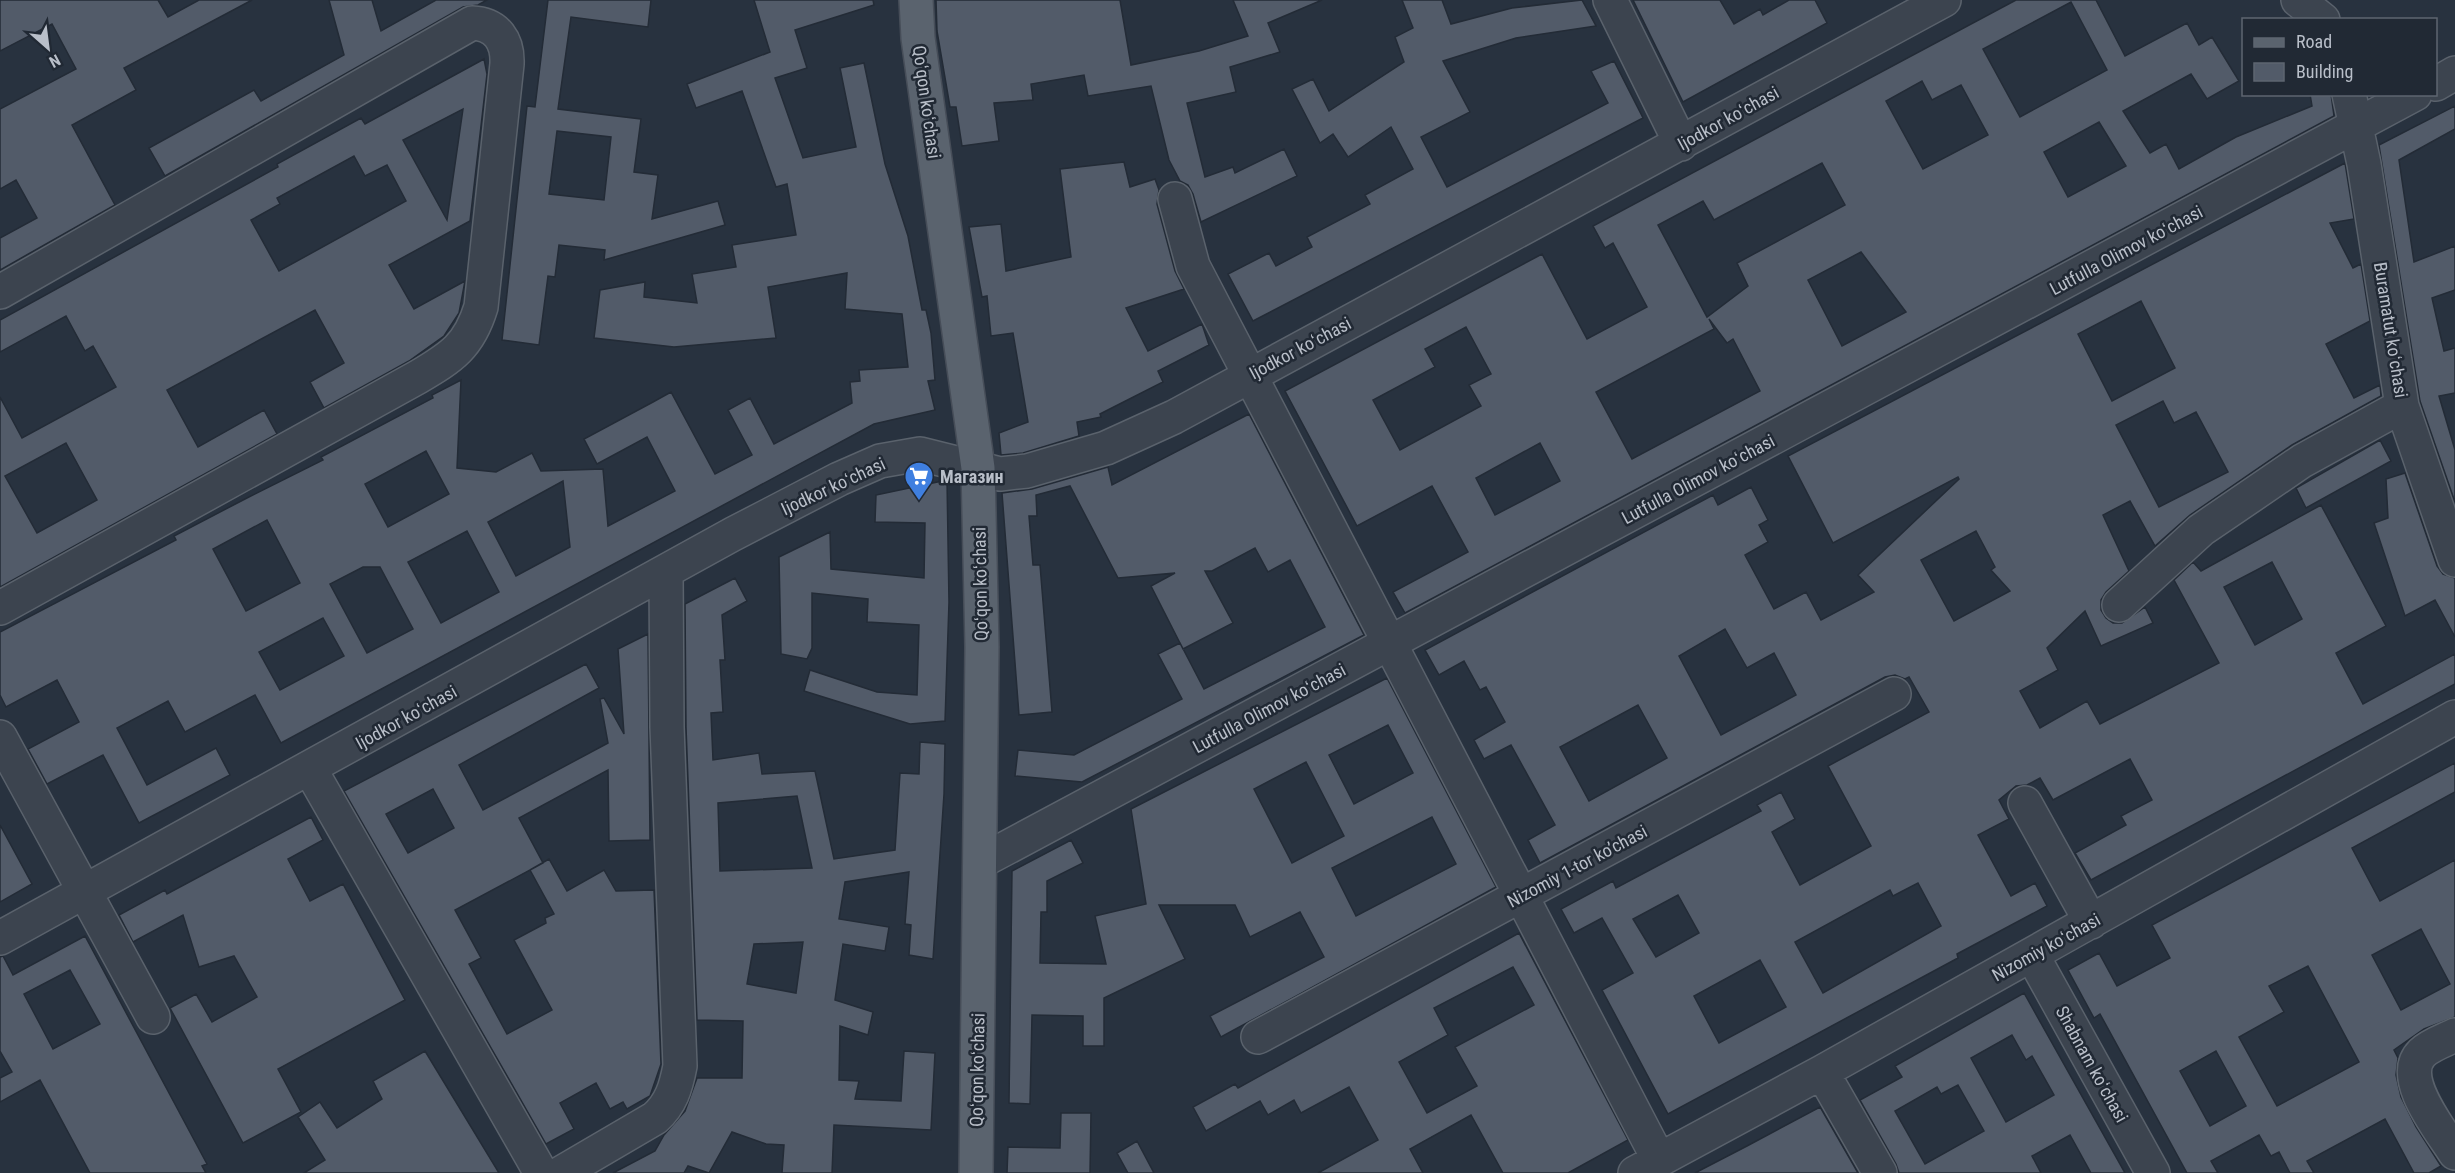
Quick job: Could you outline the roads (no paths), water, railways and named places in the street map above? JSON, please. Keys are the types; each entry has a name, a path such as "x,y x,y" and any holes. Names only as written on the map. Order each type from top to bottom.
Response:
{"main road":[{"name":"Qoʻqon koʻchasi","path":"916,0 920,50 978,468 982,647 976,1173"}],"street":[{"path":"1610,0 1681,144"},
{"name":"Ijodkor koʻchasi","path":"0,938 310,770 666,571 839,479 880,461 920,454 1000,474 1027,471 1106,448 1174,417 1944,0"},
{"path":"2298,0 2320,18"},
{"path":"0,292 472,23 492,27 502,38 507,51 507,64 481,307 474,330 461,348 446,361 418,377 0,608"},
{"path":"2437,83 2455,73"},
{"name":"Buramatut koʻchasi","path":"2349,96 2370,197 2402,406 2455,560"},
{"name":"Lutfulla Olimov koʻchasi","path":"980,862 2411,96"},
{"path":"1175,199 1193,266 1391,644 1520,897 1647,1167"},
{"path":"2119,605 2201,530 2302,460 2402,406"},
{"path":"561,1173 655,1118 666,1108 676,1087 680,1066 667,727 666,571"},
{"name":"Nizomiy 1-tor koʼchasi","path":"1258,1037 1894,694"},
{"name":"Nizomiy koʻchasi","path":"1647,1167 1822,1072 2455,717"},
{"path":"0,737 153,1017"},
{"path":"310,770 541,1173"},
{"path":"2025,803 2091,922"},
{"name":"Shabnam koʻchasi","path":"2032,955 2153,1173"},
{"path":"2455,1035 2423,1052 2413,1070 2415,1085 2455,1154"},
{"path":"1822,1072 1880,1173"}],"place":[{"name":"Магазин","path":"919,502"}]}
